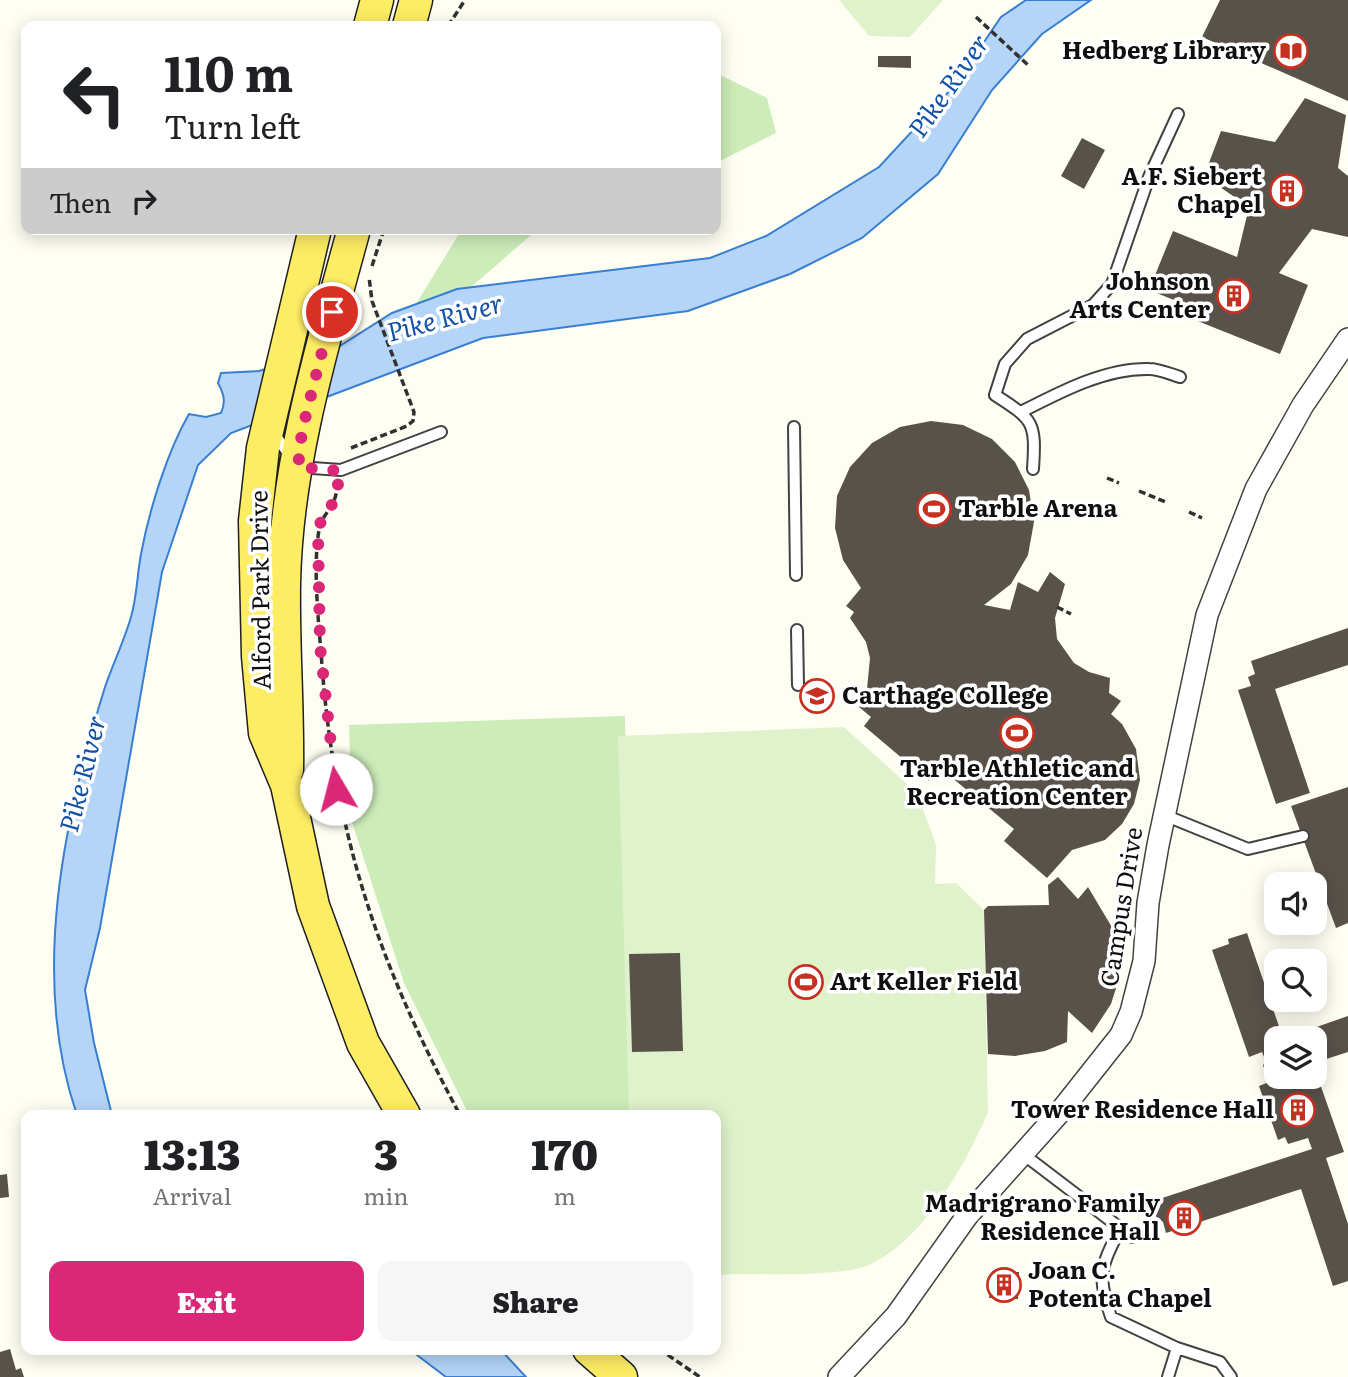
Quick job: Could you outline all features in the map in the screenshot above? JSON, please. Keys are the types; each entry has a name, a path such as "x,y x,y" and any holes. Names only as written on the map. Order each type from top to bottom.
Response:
{"main road":[{"path":"371,21 377,0"},
{"path":"410,21 416,0"},
{"name":"Alford Park Drive","path":"313,235 265,436 255,521 258,656 265,733 287,785 313,906 363,1043 401,1110"},
{"name":"Alford Park Drive","path":"287,785 284,583 302,431 352,235"},
{"path":"596,1355 621,1377"}],"street":[{"name":"Campus Drive","path":"839,1377 896,1315 967,1216 1023,1154 1121,1035 1131,1012 1144,961 1148,903 1164,815 1207,615 1256,489 1303,405 1348,339"}],"lane":[{"path":"1033,469 1035,430 1021,412 995,395 1005,364 1027,339 1093,305 1112,284 1149,177 1178,114"},
{"path":"1021,412 1060,392 1123,370 1151,369 1180,377"},
{"path":"794,427 796,575"},
{"path":"265,436 298,467 341,471 441,432"},
{"path":"797,630 797,685"},
{"path":"1164,815 1248,849 1303,836"},
{"path":"1023,1154 1132,1237"},
{"path":"1120,1230 1106,1254 1100,1288 1111,1317 1177,1348 1220,1362 1231,1377"},
{"path":"1168,1377 1177,1348"}],"path":[{"path":"451,21 465,0"},
{"path":"976,17 1028,65"},
{"path":"382,235 368,280 372,301 411,403 413,421 346,450 334,502 322,517 318,532 321,662 336,789 359,885 388,967 422,1044 457,1110"},
{"path":"1107,478 1119,483"},
{"path":"1139,491 1168,503"},
{"path":"1189,512 1202,518"},
{"path":"1058,607 1071,614"},
{"path":"668,1355 700,1377"}],"green space":[{"path":"839,0 943,0 910,37 869,36"},
{"path":"721,75 767,98 776,133 721,160"},
{"path":"458,235 531,235 470,288 416,304"},
{"path":"625,716 630,1110 467,1110 404,983 352,822 349,725"},
{"name":"Art Keller Field","path":"844,727 917,793 936,845 935,884 956,883 984,910 988,1112 966,1158 934,1207 916,1230 874,1263 834,1272 721,1275 721,1110 629,1110 618,736"}],"water":[{"name":"Pike River","path":"1026,0 1091,0 1042,34 992,90 938,174 862,238 790,274 688,311 483,338 231,433 198,465 162,572 100,928 85,990 94,1043 111,1110 76,1110 63,1063 56,1010 54,955 65,845 90,738 133,609 144,537 160,482 173,446 189,414 206,417 221,413 224,398 218,383 221,373 259,371 338,347 392,313 457,289 710,258 766,236 879,167 954,86 1001,17"},
{"path":"417,1355 506,1355 526,1377 446,1377"}],"building":[{"name":"Hedberg Library","path":"1220,0 1348,0 1348,101 1202,37"},
{"path":"878,56 911,56 911,68 878,67"},
{"path":"1305,98 1346,115 1338,168 1348,176 1348,237 1312,229 1279,273 1308,285 1280,354 1175,312 1179,302 1149,290 1173,231 1237,257 1249,207 1204,176 1221,131 1275,142"},
{"path":"1082,138 1105,150 1084,189 1061,176"},
{"path":"931,421 963,425 992,439 1015,462 1029,490 1034,522 1028,555 1011,584 984,605 1010,610 1018,582 1038,592 1050,572 1065,584 1055,618 1057,639 1074,663 1089,672 1110,678 1109,693 1121,701 1111,714 1122,724 1136,749 1140,780 1134,804 1122,824 1105,840 1072,850 1047,878 1004,841 1014,829 939,767 929,781 864,726 871,717 859,707 867,689 870,658 866,642 850,618 854,612 846,606 861,588 843,560 835,528 837,496 850,467 872,443 900,427"},
{"path":"1348,628 1348,665 1275,689 1310,793 1276,804 1238,690 1251,686 1248,677 1255,674 1251,661"},
{"path":"1348,787 1348,923 1336,928 1327,904 1327,872 1315,872 1291,806"},
{"path":"1058,877 1078,899 1088,887 1113,929 1119,956 1119,979 1111,1004 1092,1033 1068,1011 1067,1042 1045,1051 1015,1056 988,1054 984,910 988,906 1049,905 1048,885"},
{"path":"1247,933 1264,983 1264,1012 1274,1012 1279,1026 1264,1026 1264,1057 1262,1052 1249,1057 1212,950 1229,944 1228,939"},
{"path":"680,953 683,1051 632,1052 629,954"},
{"path":"1348,1016 1348,1052 1327,1059 1327,1026 1319,1026"},
{"path":"1264,1084 1264,1089 1322,1089 1344,1152 1326,1158 1348,1224 1348,1281 1333,1286 1301,1189 1166,1233 1163,1222 1154,1215 1150,1202 1312,1149 1308,1138 1288,1144 1285,1137 1278,1140 1259,1086"},
{"path":"7,1174 9,1197 0,1198 0,1175"},
{"name":"Joan C. Potenta Chapel","path":"992,1271 1019,1272 1018,1299 989,1298"},
{"path":"10,1349 16,1370 21,1368 24,1377 0,1377 0,1352"}],"place":[{"name":"Hedberg Library","path":"1291,51"},
{"name":"A.F. Siebert Chapel","path":"1287,191"},
{"name":"Johnson Arts Center","path":"1234,296"},
{"name":"Tarble Arena","path":"934,509"},
{"name":"Carthage College","path":"817,696"},
{"name":"Tarble Athletic and Recreation Center","path":"1017,733"},
{"name":"Art Keller Field","path":"806,982"},
{"name":"Tower Residence Hall","path":"1298,1110"},
{"name":"Madrigrano Family Residence Hall","path":"1184,1218"},
{"name":"Joan C. Potenta Chapel","path":"1004,1285"}],"route":[{"path":"332,312 302,431 298,467 318,471 341,471 334,502 322,517 318,532 320,646 325,711 336,789"}]}
